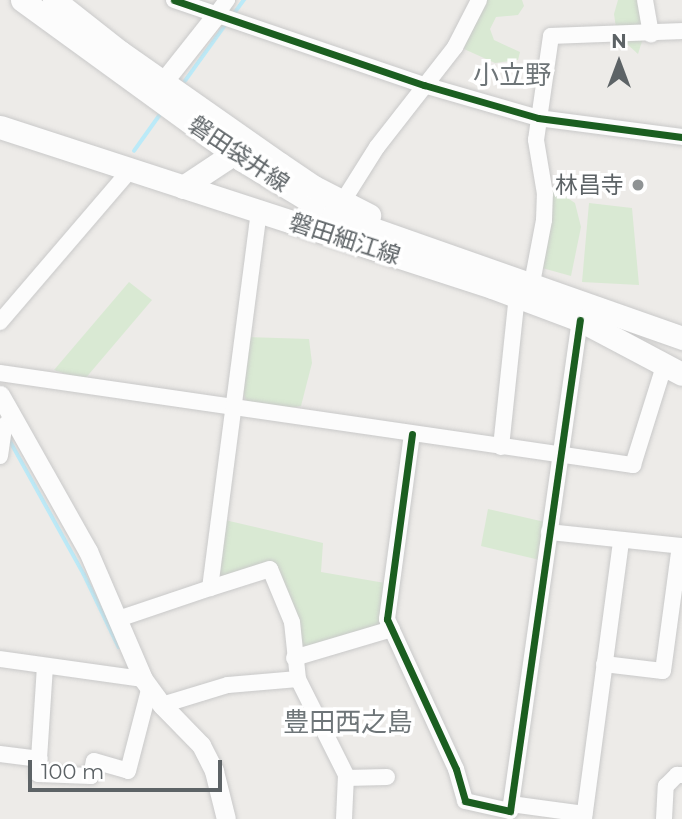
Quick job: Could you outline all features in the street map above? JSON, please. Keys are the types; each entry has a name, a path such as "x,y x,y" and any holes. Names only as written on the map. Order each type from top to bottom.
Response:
{"main road":[{"name":"磐田袋井線","path":"22,0 333,215 479,264"},
{"name":"磐田袋井線","path":"54,0 163,82 242,153 479,264 525,290 682,338"},
{"name":"磐田細江線","path":"0,127 259,212 525,290 673,368"},
{"path":"192,190 242,153"}],"street":[{"path":"174,0 222,8 424,85 538,118 682,137"},
{"path":"343,201 377,148 455,47 478,0"},
{"path":"645,0 651,34"},
{"path":"163,82 222,8"},
{"path":"501,447 525,290 544,220 545,194 536,140 551,36 682,31"},
{"path":"0,322 131,169"},
{"path":"210,588 259,212"},
{"path":"412,435 387,619 456,769 465,801 509,811 580,320"},
{"path":"0,373 633,466 673,368"},
{"path":"0,395 88,551 146,685 201,745 214,771 226,819"},
{"path":"0,456 4,426 13,418"},
{"path":"549,532 681,546 663,671 604,664"},
{"path":"511,804 584,817 621,540"},
{"path":"118,619 270,569 292,622 298,679 346,778 344,819"},
{"path":"294,658 392,629"},
{"path":"0,659 146,685"},
{"path":"45,666 38,774 91,776 94,761 128,771 146,685"},
{"path":"162,705 228,685 298,679"},
{"path":"0,754 40,759"},
{"path":"664,819 666,786 677,775 682,775"},
{"path":"346,778 387,777"}],"green space":[{"path":"483,0 522,0 524,6 518,15 496,17 490,29 494,40 520,52 518,60 495,63 464,49 468,31"},
{"path":"618,0 645,0 644,35 638,54 617,35 614,14"},
{"path":"548,185 575,203 581,227 571,276 535,266"},
{"path":"589,203 632,208 639,285 582,282"},
{"path":"129,282 152,300 84,380 54,370"},
{"path":"244,337 309,339 312,363 301,406 284,409 248,407 243,391"},
{"path":"488,509 549,523 544,561 481,546"},
{"path":"225,520 323,543 321,572 385,583 390,624 294,654 270,569 215,587"}],"waterway":[{"path":"233,15 244,0"},
{"path":"185,81 226,24"},
{"path":"134,151 159,116"},
{"path":"8,437 84,574 119,647"}],"cycle path":[{"path":"174,0 424,85 538,118 682,137"},
{"path":"412,434 387,619 456,769 465,801 510,811 580,320"}],"place":[{"name":"林昌寺","path":"638,185"}],"district":[{"name":"小立野","path":"512,76"},
{"name":"豊田西之島","path":"348,723"}]}
